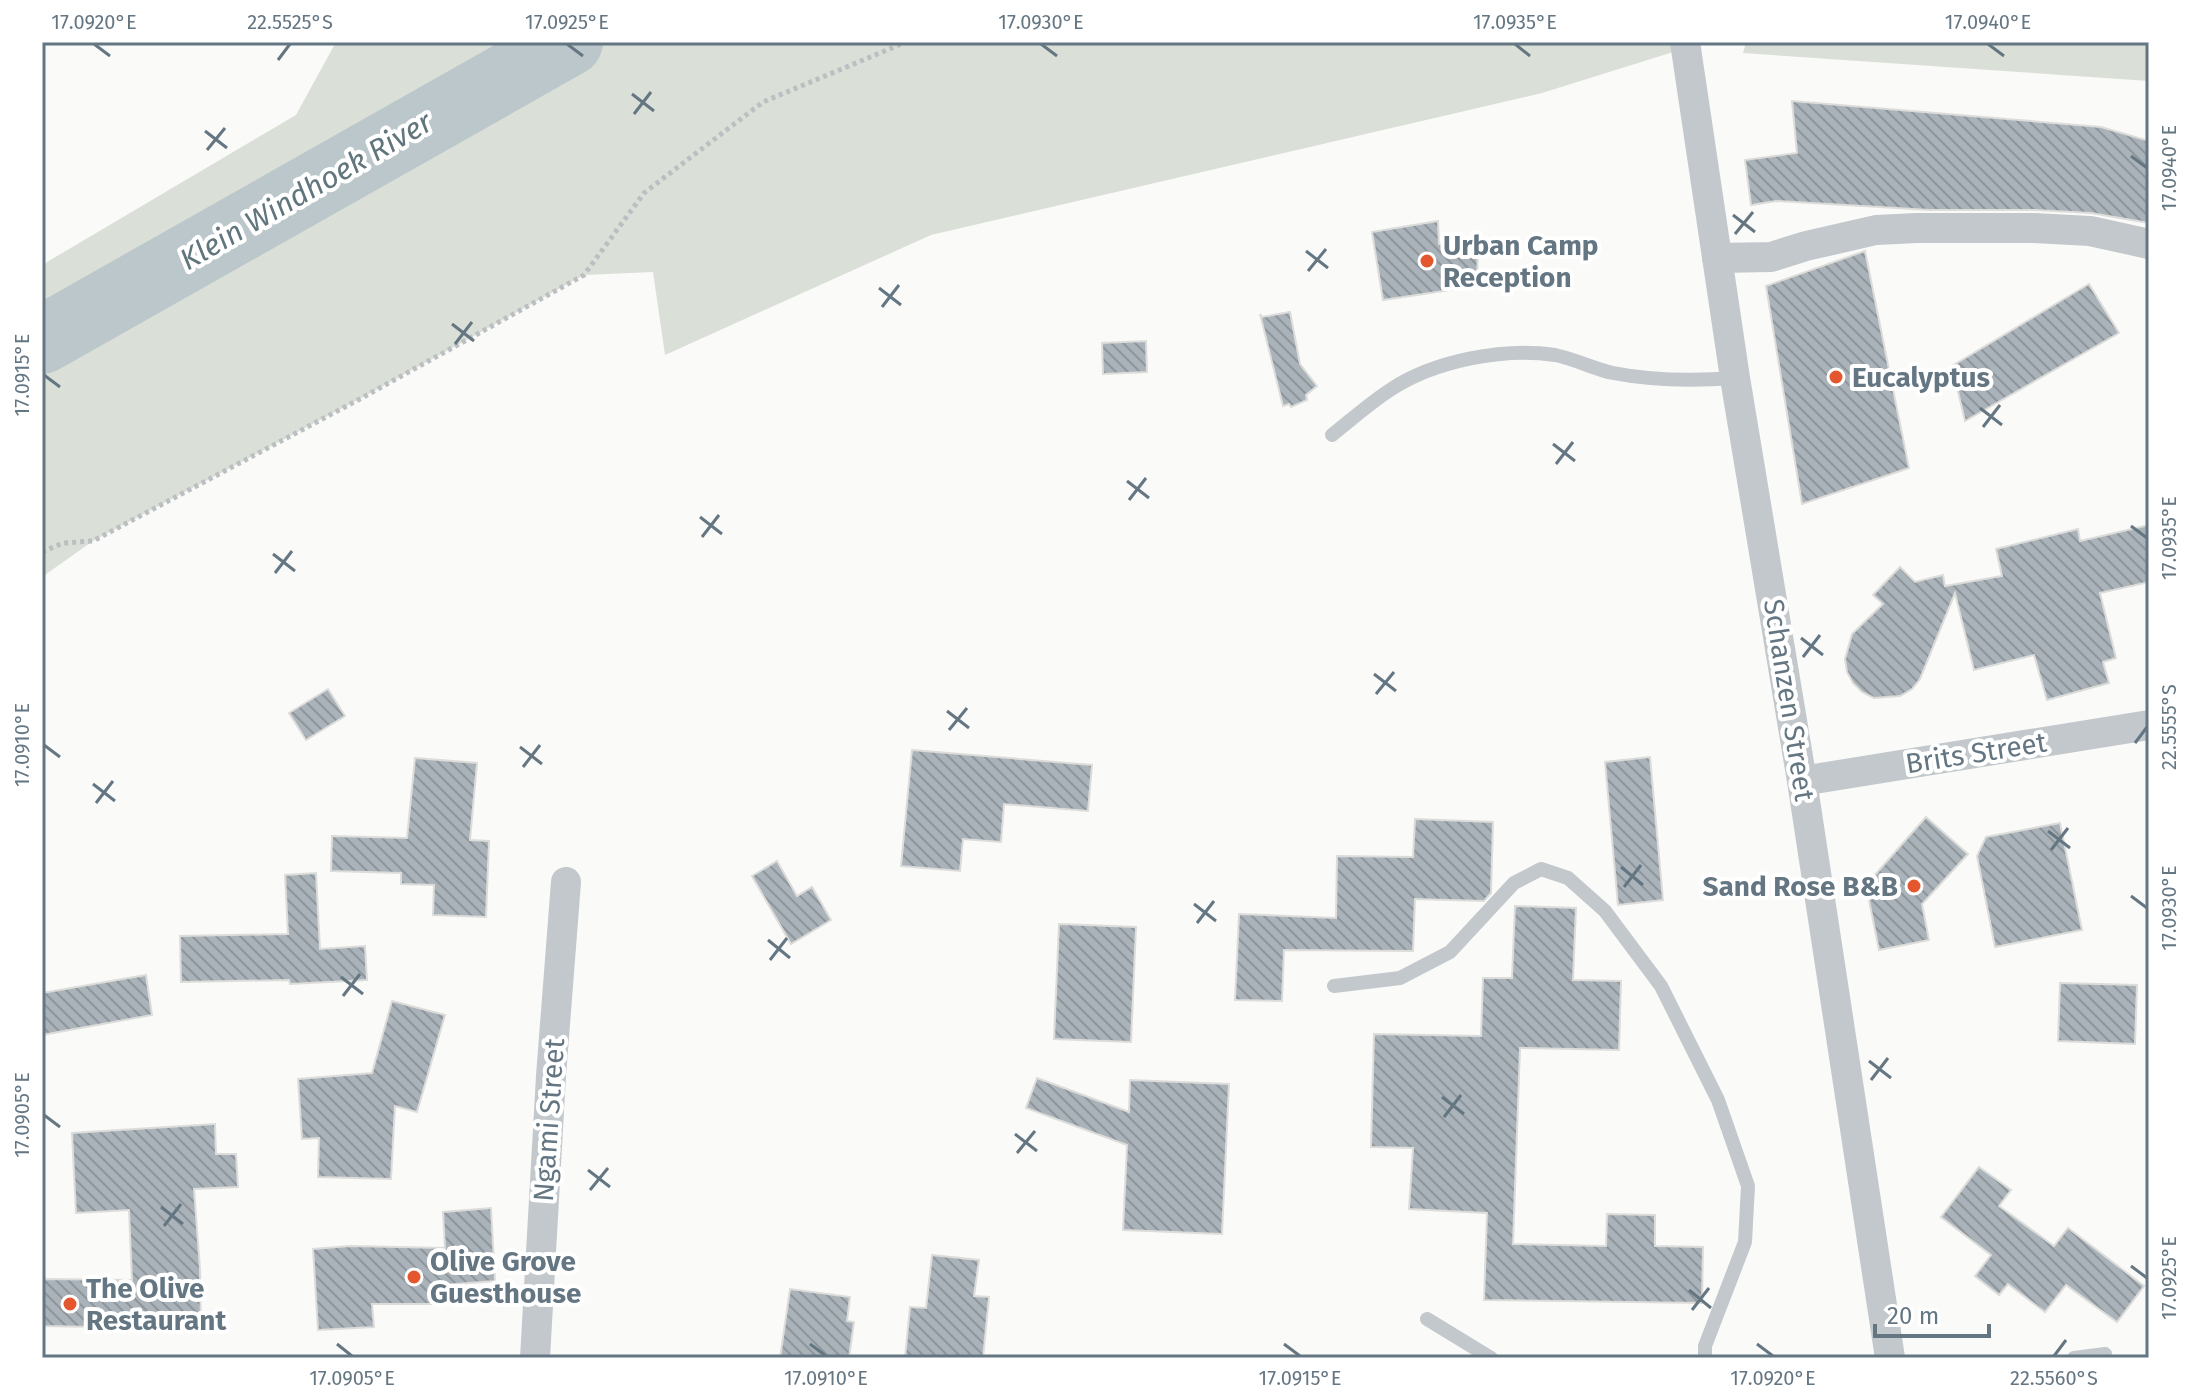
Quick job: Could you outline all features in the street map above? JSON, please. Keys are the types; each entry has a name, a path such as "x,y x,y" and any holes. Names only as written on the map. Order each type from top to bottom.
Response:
{"street":[{"name":"Schanzen Street","path":"1685,42 1890,1358"},
{"path":"1717,258 1771,257 1876,230 1917,228 2048,228 2090,231 2149,244"},
{"name":"Brits Street","path":"1802,781 2149,725"},
{"name":"Ngami Street","path":"535,1358 566,882"}],"lane":[{"path":"1332,435 1392,388 1441,367 1474,358 1513,353 1555,355 1611,372 1655,380 1735,378"},
{"path":"1334,986 1400,978 1450,952 1514,883 1541,869 1568,878 1605,911 1661,986 1718,1100 1748,1186 1745,1242 1705,1346 1705,1358"},
{"path":"1427,1319 1491,1358"},
{"path":"2074,1358 2105,1354"}],"path":[{"path":"42,552 63,543 93,541 584,275 644,193 763,102 906,42"}],"shaded area":[{"path":"336,42 1685,42 1686,48 1542,93 931,235 665,355 653,272 584,275 93,541 42,577 42,265 296,115"},
{"path":"1746,42 2149,42 2149,81 1743,53"}],"building":[{"path":"1792,101 2101,127 2149,141 2149,223 2091,213 2035,210 1930,210 1776,201 1751,205 1745,160 1797,153"},
{"name":"Urban Camp Reception","path":"1438,221 1439,244 1478,241 1477,286 1383,300 1372,232"},
{"name":"Eucalyptus","path":"1865,251 1909,468 1802,504 1766,286"},
{"path":"2089,284 2119,333 1965,421 1952,366"},
{"path":"1290,312 1300,364 1317,386 1306,395 1307,400 1291,407 1289,404 1283,406 1260,314 1262,317"},
{"path":"1146,341 1147,372 1103,374 1102,343"},
{"path":"2149,525 2149,582 2100,593 2116,658 2103,662 2109,683 2047,700 2034,655 1974,670 1955,593 1920,679 1912,689 1900,696 1874,698 1862,692 1847,672 1845,659 1852,634 1883,604 1873,595 1900,567 1915,582 1943,575 1945,586 2002,576 1996,549 2078,529 2080,541"},
{"path":"328,689 345,716 306,740 289,713"},
{"path":"912,750 1092,765 1088,811 1004,804 1001,842 963,839 960,871 901,866"},
{"path":"1650,757 1663,900 1618,905 1605,762"},
{"path":"415,758 477,763 470,840 489,841 486,917 433,915 434,885 401,884 401,873 331,871 332,836 407,838"},
{"path":"1926,817 1968,854 1922,904 1929,940 1879,950 1866,885"},
{"path":"1415,819 1493,822 1491,893 1484,901 1415,899 1413,951 1284,950 1282,1001 1235,1000 1239,914 1336,918 1337,856 1413,857"},
{"path":"2060,823 2082,930 1995,947 1977,856 1986,837"},
{"path":"777,861 797,896 812,887 831,920 791,944 752,876"},
{"path":"316,873 320,949 365,946 367,980 290,984 289,980 181,982 180,936 288,934 285,875"},
{"path":"1515,906 1576,908 1573,980 1621,981 1619,1050 1520,1048 1513,1244 1606,1246 1607,1214 1655,1215 1655,1246 1703,1247 1702,1303 1484,1300 1487,1213 1409,1209 1413,1148 1371,1147 1374,1034 1481,1036 1483,978 1512,978"},
{"path":"1059,924 1136,927 1131,1042 1054,1039"},
{"path":"146,975 152,1015 42,1035 42,993"},
{"path":"2060,983 2137,985 2135,1044 2058,1041"},
{"path":"392,1001 445,1015 417,1112 395,1106 391,1179 318,1177 319,1138 302,1139 298,1079 372,1073"},
{"path":"1037,1078 1129,1112 1130,1080 1229,1084 1222,1234 1123,1230 1127,1145 1026,1108"},
{"path":"215,1124 216,1154 236,1154 238,1187 194,1189 201,1329 42,1326 42,1279 132,1280 129,1210 76,1213 72,1133"},
{"path":"1979,1167 2011,1190 1999,1206 2054,1246 2068,1228 2144,1286 2117,1322 2066,1285 2045,1312 2008,1284 1999,1295 1975,1276 1991,1255 1941,1217"},
{"path":"491,1208 495,1281 444,1285 444,1304 372,1304 374,1327 318,1330 313,1249 350,1246 445,1248 443,1212"},
{"path":"932,1255 979,1260 974,1296 989,1297 983,1358 905,1358 910,1307 926,1308"},
{"path":"790,1289 850,1297 847,1321 854,1322 849,1358 780,1358"}],"waterway":[{"name":"Klein Windhoek River","path":"42,340 569,42"}],"place":[{"name":"Urban Camp Reception","path":"1427,261"},
{"name":"Eucalyptus","path":"1836,377"},
{"name":"Sand Rose B&B","path":"1914,886"},
{"name":"Olive Grove Guesthouse","path":"414,1277"},
{"name":"The Olive Restaurant","path":"70,1304"}]}
